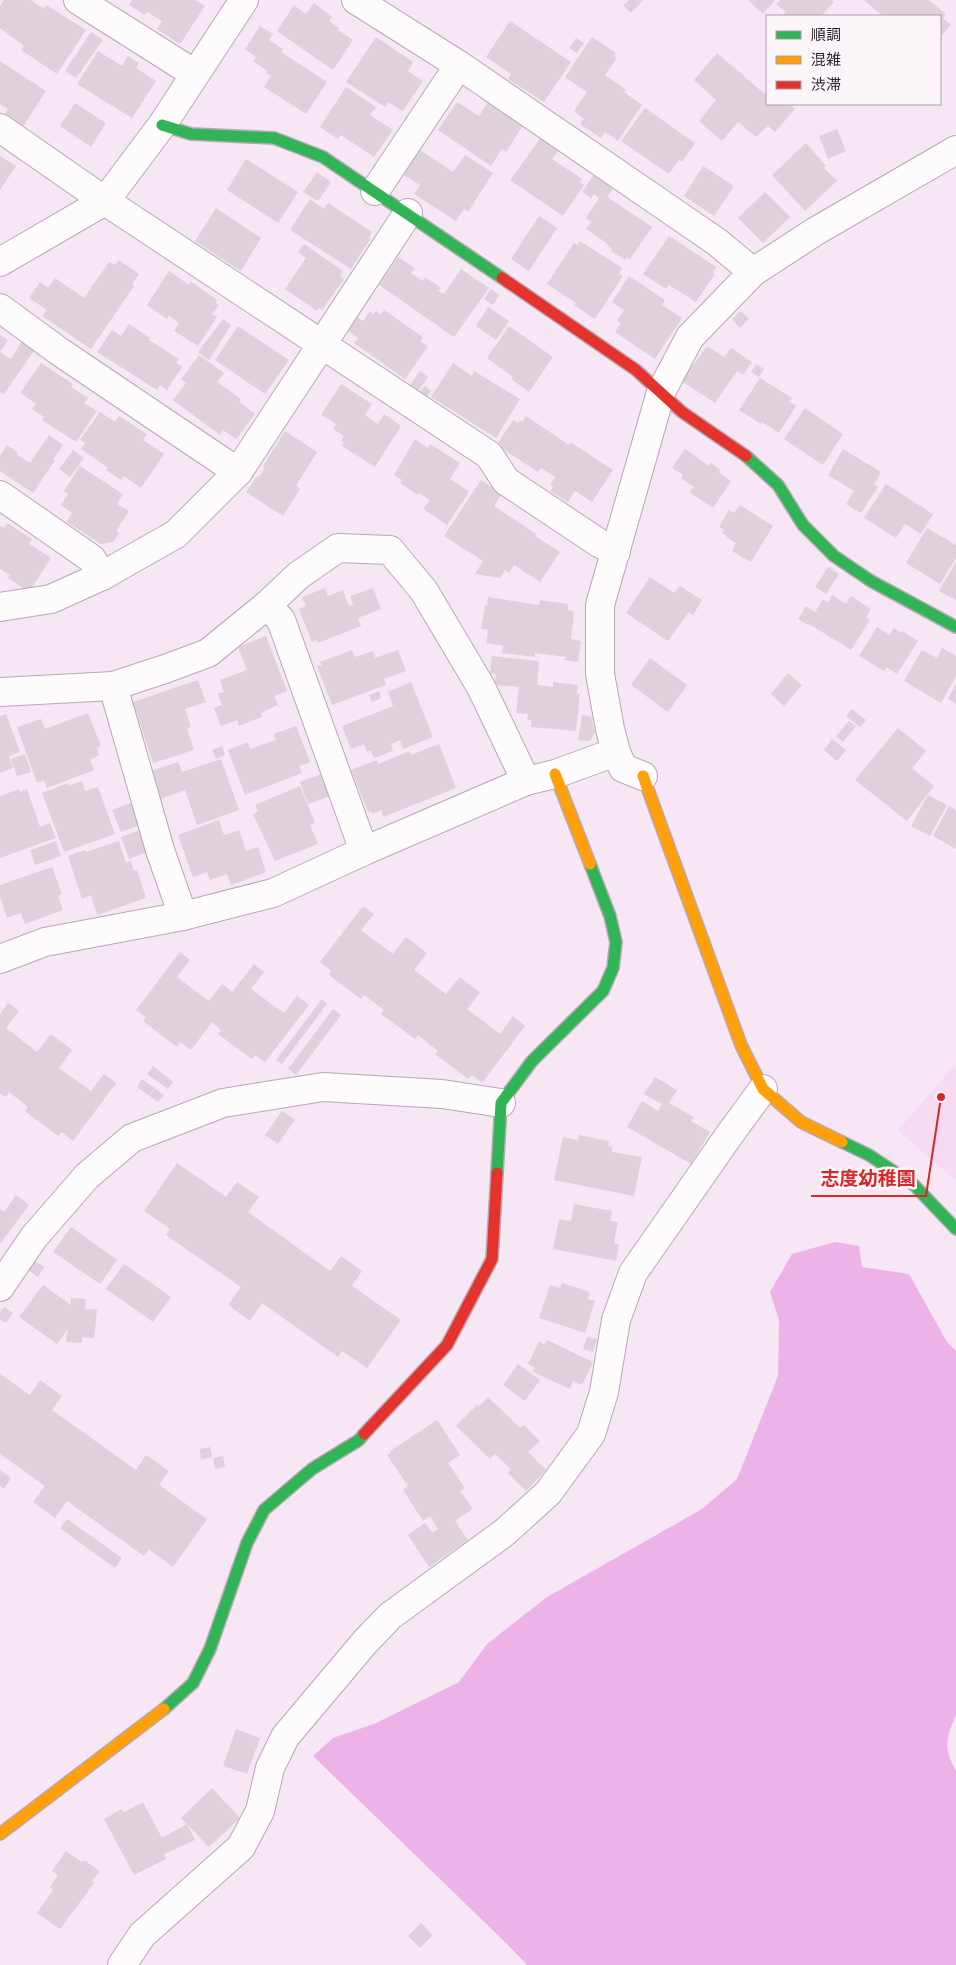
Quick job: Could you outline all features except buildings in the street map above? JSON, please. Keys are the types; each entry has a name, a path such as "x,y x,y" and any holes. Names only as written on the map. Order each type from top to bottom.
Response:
{"street":[{"path":"78,0 195,74"},
{"path":"0,262 104,201 162,126 244,0"},
{"path":"356,0 459,65 717,242 753,272"},
{"path":"375,192 459,65"},
{"path":"162,126 191,134 274,138 323,157 408,213 636,370 682,412 753,461 778,485 802,525 834,556 871,581 956,627"},
{"path":"0,128 104,201 489,455 506,481 599,543 616,552"},
{"path":"956,150 816,231 753,272 690,337 660,392 600,605 600,674 616,752 623,768 643,776 741,1045 763,1089 801,1122 869,1155 914,1185 956,1229"},
{"path":"0,607 51,599 102,576 176,534 238,472 408,213"},
{"path":"0,308 60,352 238,472"},
{"path":"0,495 92,558 102,576"},
{"path":"0,692 113,686 208,653 267,605 299,575 338,548 390,550 424,591 481,687 526,781"},
{"path":"267,605 281,620 364,851"},
{"path":"113,686 160,850 183,916"},
{"path":"0,959 45,942 183,916 273,893 364,851 526,781 555,774 616,752"},
{"path":"0,1834 153,1719 193,1683 210,1649 247,1544 264,1510 312,1469 359,1440 447,1345 492,1259 502,1103 532,1061 603,991 613,968 616,942 610,916 555,774"},
{"path":"0,1287 34,1237 87,1176 132,1138 223,1103 323,1087 442,1094 502,1103"},
{"path":"122,1965 142,1935 241,1847 260,1811 270,1768 285,1737 365,1642 390,1616 505,1532 548,1493 554,1485 591,1434 604,1392 616,1320 633,1273 763,1089"}],"shaded area":[{"path":"956,1064 956,1181 898,1130"},
{"path":"835,1242 859,1246 862,1267 909,1274 947,1342 956,1351 956,1715 947,1743 949,1756 956,1771 956,1965 527,1965 313,1756 333,1738 374,1724 459,1682 487,1644 547,1597 702,1509 737,1479 778,1376 779,1320 770,1292 792,1254"}],"traffic: fast":[{"path":"162,125 191,134 274,138 323,157 502,278"},
{"path":"746,456 778,485 803,525 834,556 871,581 956,627"},
{"path":"497,1173 501,1103 532,1061 603,991 613,968 616,942 610,916 590,864"},
{"path":"842,1142 869,1155 914,1185 956,1229"},
{"path":"164,1709 193,1683 210,1649 247,1543 264,1510 312,1469 359,1440 364,1434"}],"traffic: slow":[{"path":"555,774 590,864"},
{"path":"643,776 741,1045 763,1089 801,1122 842,1142"},
{"path":"0,1834 164,1709"}],"traffic: jam":[{"path":"502,278 636,370 682,412 746,456"},
{"path":"364,1434 447,1345 492,1259 497,1173"}],"place":[{"name":"志度幼稚園","path":"941,1097"}]}
